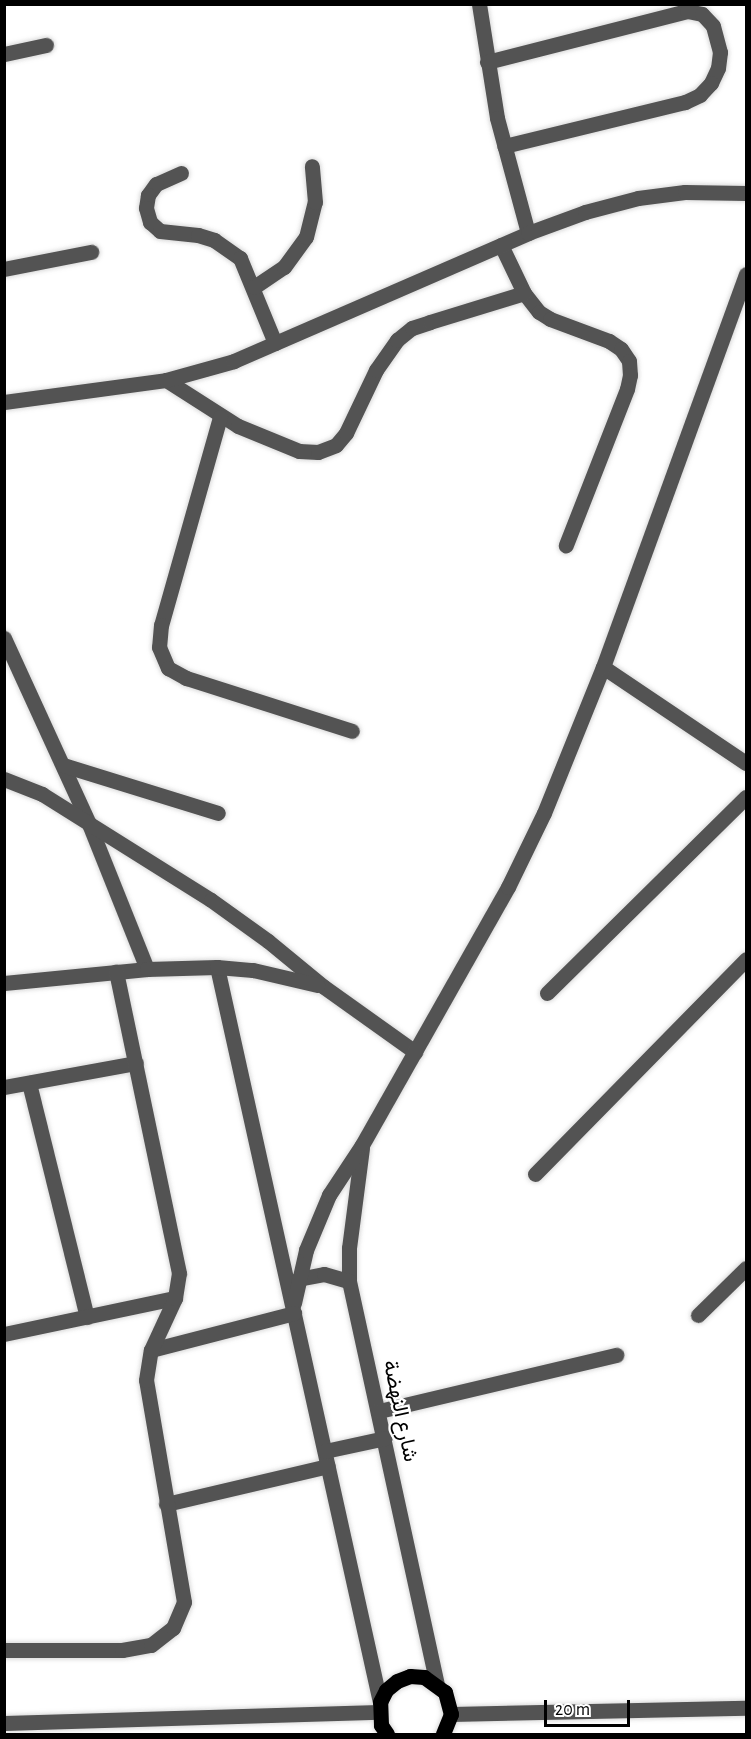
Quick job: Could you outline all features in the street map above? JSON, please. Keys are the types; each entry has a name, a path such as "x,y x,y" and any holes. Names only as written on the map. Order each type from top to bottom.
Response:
{"main road":[{"path":"382,1721 386,1690 397,1681 410,1676 424,1677 437,1683 445,1692 450,1726"}],"lane":[{"path":"479,4 487,62 504,146 528,233"},
{"path":"487,62 687,11 702,14 713,26 720,52 718,68 711,83 700,95 685,102 504,146"},
{"path":"4,54 46,45"},
{"path":"254,287 284,267 306,237 315,202 312,166"},
{"path":"181,173 156,184 148,195 146,208 150,222 160,231 198,235 228,247 240,258 254,287 275,343"},
{"path":"4,402 166,380 234,361 528,233 585,212 638,198 685,192 747,193"},
{"path":"501,245 530,303 549,319 609,341 621,349 629,361 630,375 627,389 566,545"},
{"path":"4,269 91,252"},
{"path":"294,1308 298,1279 306,1250 329,1195 362,1145 527,850 603,667 747,274"},
{"path":"166,380 220,417 299,451 318,452 336,445 346,433 385,354 412,328 524,293"},
{"path":"220,417 161,625 159,647 168,668 186,678 352,731"},
{"path":"4,638 89,824 147,969"},
{"path":"603,667 745,758"},
{"path":"63,765 218,813"},
{"path":"4,779 42,794 211,900 268,941 324,987 415,1052"},
{"path":"547,993 747,797"},
{"path":"535,1174 747,959"},
{"path":"4,983 147,969 217,967 253,970 324,987"},
{"path":"4,1723 46,1728 382,1721 294,1308 217,967"},
{"path":"4,1650 122,1650 151,1645 173,1628 184,1602 146,1380 151,1350 175,1298 179,1273 176,1249 116,972"},
{"path":"4,1087 136,1063"},
{"path":"29,1083 87,1317"},
{"name":"شارع النهضة","path":"362,1145 349,1248 349,1281 437,1683"},
{"path":"698,1315 747,1268"},
{"path":"298,1279 324,1274 349,1281"},
{"path":"4,1334 175,1298"},
{"path":"151,1350 294,1308"},
{"path":"379,1411 616,1355"},
{"path":"166,1504 326,1459 385,1438"},
{"path":"450,1726 747,1708"}]}
